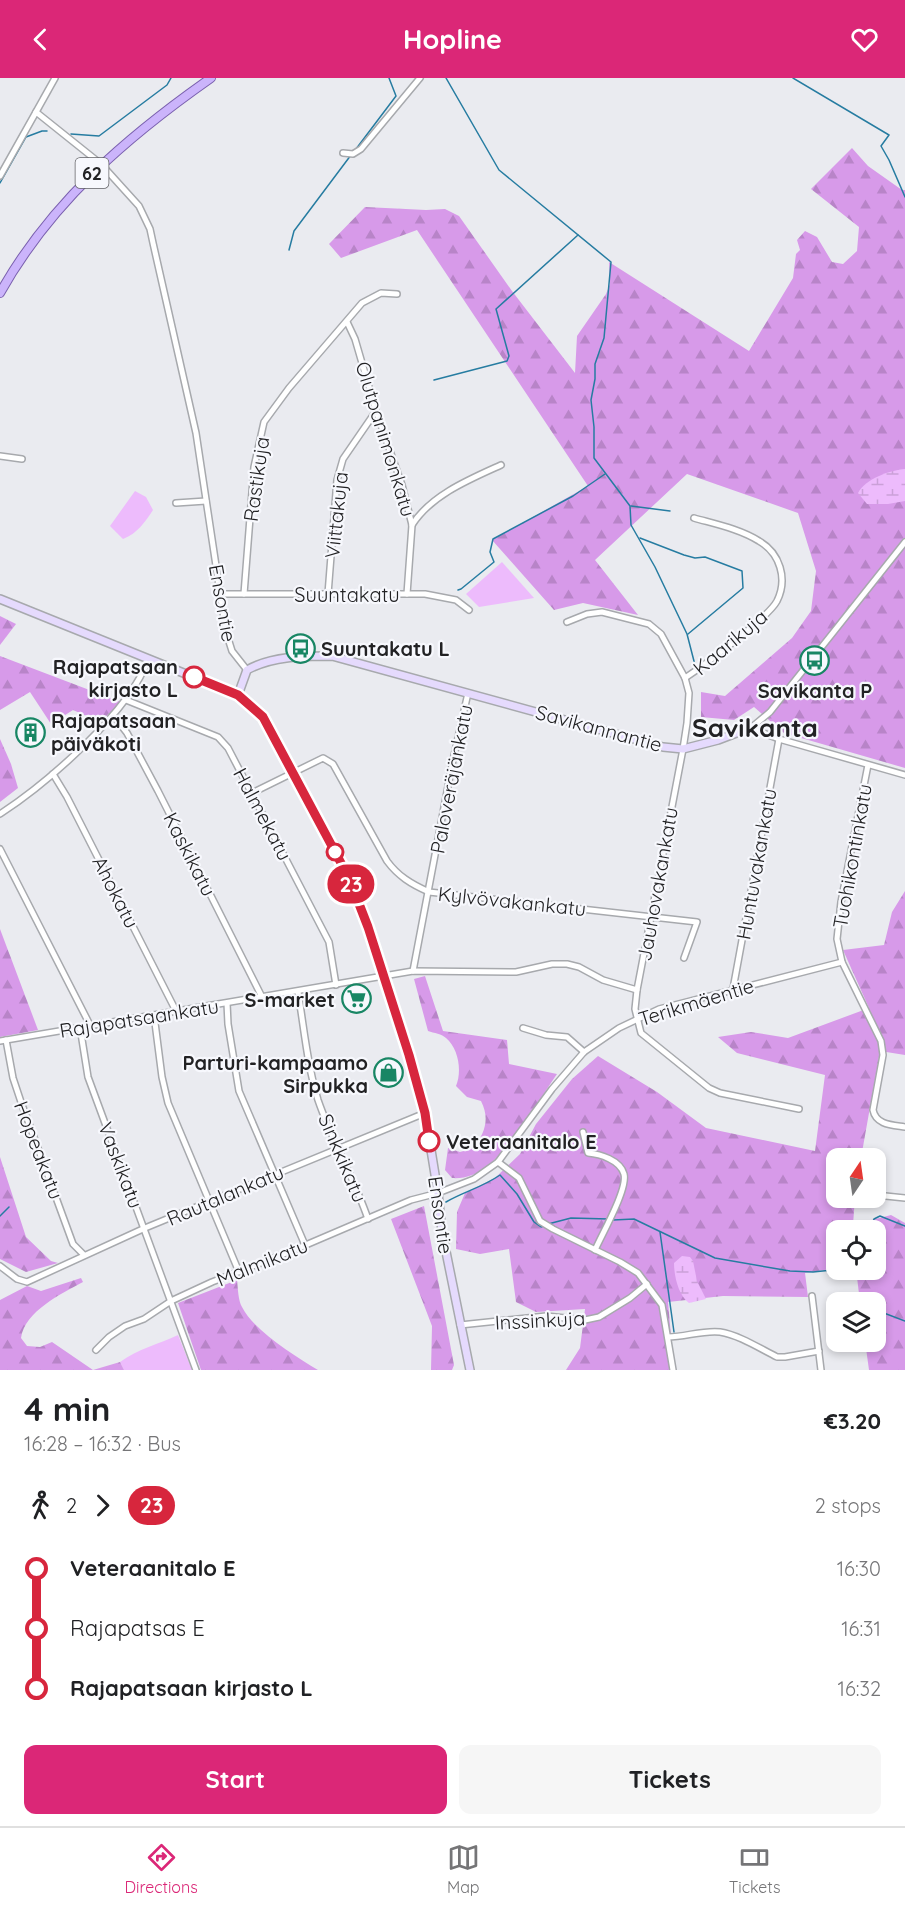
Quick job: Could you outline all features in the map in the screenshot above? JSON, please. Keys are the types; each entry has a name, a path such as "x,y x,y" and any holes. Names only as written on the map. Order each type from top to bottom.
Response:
{"main road":[{"name":"62","path":"0,293 48,224 101,164 171,106 211,78"}],"street":[{"path":"0,176 55,78"},
{"path":"343,153 353,154 361,149 420,78"},
{"name":"Ensontie","path":"36,112 101,164 139,206 150,229 196,433 228,641 232,651 247,670"},
{"name":"Rastikuja","path":"244,594 254,467 264,422 289,388 362,303 381,293 397,294"},
{"name":"Olutpanimonkatu","path":"347,322 355,339 376,411 402,485 412,525 407,594"},
{"name":"Viittakuja","path":"328,594 337,480 343,459 376,411"},
{"path":"0,456 22,459"},
{"path":"412,525 418,517 462,483 501,465"},
{"path":"176,503 206,501"},
{"name":"Kaarikuja","path":"685,678 702,667 759,619 776,602 782,586 782,571 775,554 759,541 735,530 694,518"},
{"name":"Savikannantie","path":"247,670 272,661 303,656 332,656 659,746 683,749 752,727 770,712 905,542"},
{"name":"Suuntakatu","path":"220,594 407,594 456,600 469,610"},
{"name":"Ensontie","path":"0,599 238,695 263,717 349,878 409,1055 425,1113 442,1232 470,1370"},
{"path":"567,622 586,614 602,612 649,624 661,634 685,678"},
{"path":"0,814 52,774 113,715 139,681 148,659"},
{"path":"238,695 247,670"},
{"name":"Jauhovakankatu","path":"637,1019 635,1009 638,990 689,709 689,693 685,678"},
{"name":"Paloveräjänkatu","path":"413,971 468,693"},
{"name":"Halmekatu","path":"126,700 218,737 228,748 329,942 336,985"},
{"name":"Kaskikatu","path":"113,715 127,733 153,781 262,997"},
{"path":"752,727 779,739 905,775"},
{"name":"Huntuvakankatu","path":"733,989 779,739"},
{"name":"Kylvövakankatu","path":"293,774 323,758 333,764 387,861 397,874 414,886 429,892 697,922 684,958"},
{"name":"Tuohikontinkatu","path":"868,765 841,902 837,939 842,962 881,1041 883,1055 873,1110 874,1116 879,1122 905,1126"},
{"name":"Ahokatu","path":"52,774 72,807 176,1011"},
{"path":"252,793 293,774"},
{"path":"0,849 90,1025"},
{"name":"Terikmäentie","path":"438,1193 474,1179 498,1162 552,1089 584,1052 619,1028 659,1009 842,962"},
{"name":"Rajapatsaankatu","path":"3,1041 413,971 516,972 552,964 567,964 579,967 603,980 638,990"},
{"name":"Sinkkikatu","path":"298,992 318,1101 368,1218"},
{"path":"227,1003 228,1024 239,1091 305,1245"},
{"path":"154,1015 157,1048 168,1103 239,1272"},
{"path":"637,1019 641,1033 709,1088 720,1093 799,1109"},
{"name":"Vaskikatu","path":"80,1027 88,1077 196,1370"},
{"path":"523,1028 546,1035 567,1037 584,1052"},
{"name":"Hopeakatu","path":"3,1041 21,1102 74,1244 84,1255"},
{"name":"Rautalankatu","path":"0,1266 17,1279 27,1282 145,1228 425,1113"},
{"path":"583,1132 588,1152 610,1159 624,1174 623,1186 617,1203 595,1250"},
{"path":"498,1162 519,1178 540,1221 638,1273 662,1305 673,1370"},
{"name":"Malmikatu","path":"96,1350 125,1326 144,1319 171,1301 212,1282 411,1200 438,1193"},
{"path":"886,1195 905,1198"},
{"name":"Inssinkuja","path":"460,1325 546,1316 585,1320 599,1317 630,1298 647,1284"},
{"path":"812,1296 821,1370"},
{"path":"668,1337 718,1332 728,1334 777,1357 819,1351"}],"green space":[{"path":"852,148 868,166 905,190 905,768 784,733 754,707 734,720 701,717 701,692 725,696 792,638 811,611 816,571 798,513 687,474 595,560 638,615 583,603 554,610 492,540 588,486 417,230 341,258 329,244 365,207 445,209 459,216 512,291 575,373 577,336 606,294 610,284 609,262 749,351 793,278 796,254 800,250 797,240 805,231 817,237 832,262 843,264 857,251 859,227 811,189"},
{"path":"905,469 905,501 867,504 858,493 866,483 878,476"},
{"path":"135,491 146,497 153,510 137,530 123,539 110,526"},
{"path":"502,562 534,598 479,607 466,594"},
{"path":"0,616 16,624 0,645"},
{"path":"0,656 121,702 100,722 73,710 51,724 30,692 0,710"},
{"path":"0,739 18,788 0,802"},
{"path":"905,891 905,1055 880,1051 863,1148 826,1148 826,1208 854,1208 853,1220 826,1220 826,1270 805,1273 808,1297 723,1296 668,1302 674,1370 566,1370 580,1348 585,1309 536,1312 516,1302 509,1249 480,1254 456,1249 457,1212 465,1193 495,1178 520,1154 536,1124 572,1079 598,1056 657,1092 706,1128 815,1151 825,1075 737,1053 718,1037 751,1032 788,1038 869,1008 843,950 884,945 892,912"},
{"path":"0,929 38,1030 0,1037"},
{"path":"425,976 443,1031 507,1040 509,1064 557,1074 506,1148 482,1170 465,1177 452,1178 445,1170 448,1148 460,1152 474,1148 485,1125 484,1108 481,1101 467,1097 456,1086 459,1074 454,1048 446,1038 428,1031 414,979"},
{"path":"0,1157 26,1237 51,1261 58,1263 26,1272 0,1259"},
{"path":"424,1206 454,1365 452,1370 431,1370 432,1326 391,1219"},
{"path":"891,1215 905,1223 905,1370 869,1370 867,1352 886,1352 886,1292 859,1292 857,1280 886,1280 886,1220 872,1220"},
{"path":"682,1256 690,1257 693,1261 697,1281 706,1299 689,1303 679,1290 674,1263"},
{"path":"81,1278 83,1282 45,1304 29,1320 21,1338 27,1346 40,1347 52,1342 93,1370 0,1370 0,1300 27,1286 41,1291"},
{"path":"237,1280 241,1304 256,1325 298,1358 318,1370 201,1370 178,1303"},
{"path":"178,1335 192,1370 124,1370 120,1362 127,1357"},
{"path":"120,1362 124,1370 93,1370"}],"waterway":[{"path":"71,134 99,136 167,85 171,78"},
{"path":"356,149 396,96 389,78"},
{"path":"446,78 499,170 611,262 604,338 595,364 591,400 594,458 630,506 631,525 655,567 687,634 695,665"},
{"path":"793,78 889,135 881,146 905,197"},
{"path":"0,183 26,137 47,131"},
{"path":"289,250 294,231 351,155"},
{"path":"434,380 507,361 509,356 496,309 578,235"},
{"path":"458,590 494,562 490,552 493,539 573,496 605,474"},
{"path":"631,506 670,511"},
{"path":"640,538 684,555 695,558 705,557 742,571 743,588 688,634"},
{"path":"446,1202 500,1175 517,1194 534,1222 541,1227 544,1226"},
{"path":"0,1216 9,1207"},
{"path":"874,1220 880,1216 905,1226"},
{"path":"548,1224 571,1218 609,1219"},
{"path":"613,1220 634,1219 715,1258 790,1271 826,1271"},
{"path":"660,1232 674,1332"},
{"path":"886,1314 905,1321"}],"bus line":[{"name":"23","path":"194,677 238,695 263,717 349,878 368,927 409,1055 425,1113 429,1141"}],"place":[{"name":"Suuntakatu L","path":"300,648"},
{"name":"Savikanta P","path":"815,660"},
{"name":"Rajapatsaan kirjasto L","path":"194,677"},
{"name":"Rajapatsaan päiväkoti","path":"30,732"},
{"name":"S-market","path":"356,999"},
{"name":"Parturi-kampaamo Sirpukka","path":"389,1073"},
{"name":"Veteraanitalo E","path":"429,1141"}],"district":[{"name":"Savikanta","path":"755,727"}]}
